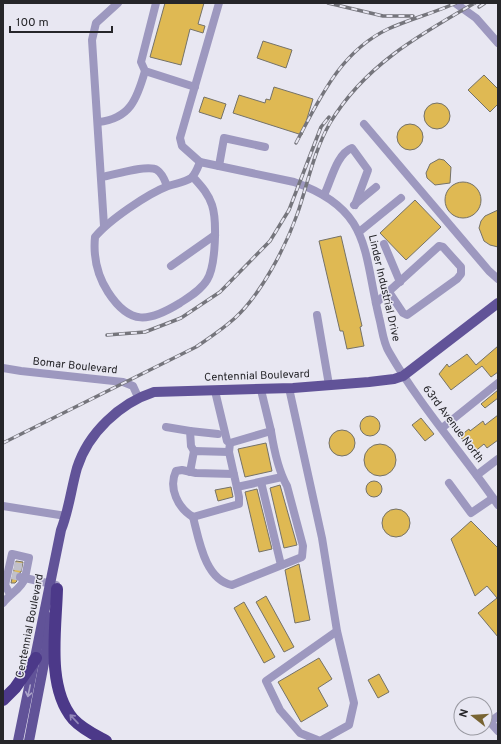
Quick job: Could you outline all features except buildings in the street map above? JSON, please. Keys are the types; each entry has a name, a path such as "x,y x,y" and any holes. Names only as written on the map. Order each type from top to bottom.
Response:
{"highway":[{"path":"55,586 54,664 62,703 74,720 89,732 106,741"},
{"path":"3,700 14,688 36,658"}],"main road":[{"name":"Centennial Boulevard","path":"29,741 55,586 61,530 83,452 92,437 112,417 138,397 164,390 261,390 376,382 394,379 403,376 498,303"},
{"name":"Centennial Boulevard","path":"18,741 36,658 55,586"}],"street":[{"path":"104,226 92,40 96,23 118,3"},
{"path":"98,122 110,121 120,116 129,109 138,94 145,71 141,62 156,3"},
{"path":"145,71 195,87 219,3"},
{"path":"455,3 476,18 498,43"},
{"name":"Linder Industrial Drive","path":"195,87 180,138 182,146 186,151 200,162 294,182 324,195 346,212 359,232 367,256 376,303 388,350 403,376"},
{"path":"364,124 489,271 498,279"},
{"path":"219,166 224,138 265,147"},
{"path":"324,195 332,172 347,151 352,148 368,170 355,205"},
{"path":"193,177 205,190 212,205 215,235 214,251 208,280 194,295 160,315 144,319 129,314 114,302 102,282 95,264 95,237 104,226 133,206 167,186 181,183 193,177 200,162"},
{"path":"102,177 149,168 157,170 167,186"},
{"path":"346,212 376,188"},
{"path":"359,232 401,198"},
{"path":"171,266 215,235"},
{"path":"384,244 400,282"},
{"path":"376,303 440,246 451,255 462,269 460,276 457,279 407,315 403,313 389,292"},
{"path":"317,315 329,385"},
{"name":"Bomar Boulevard","path":"4,368 123,382 133,386 138,397"},
{"name":"63rd Avenue North","path":"403,376 498,505"},
{"path":"442,428 498,384"},
{"path":"289,388 322,538 336,631 354,703 349,725 320,741 300,733 280,710 266,681 336,631"},
{"path":"234,474 190,472 182,470 176,471 172,480 174,491 184,511 193,517 203,554 215,576 224,583 232,585 302,557 303,546 287,486 282,477 261,390"},
{"path":"193,517 239,504 229,452 230,443 227,441 215,391"},
{"path":"166,427 218,434"},
{"path":"190,431 191,446 194,451 190,472"},
{"path":"230,443 271,432"},
{"path":"194,451 229,452"},
{"path":"477,475 498,459"},
{"path":"237,488 282,477"},
{"path":"261,482 281,565"},
{"path":"449,483 471,513 493,498"},
{"path":"3,506 66,516"},
{"path":"10,594 5,585 16,576 18,567 16,576"},
{"path":"16,576 55,586"},
{"path":"3,603 10,594 23,585 16,576"},
{"path":"498,716 490,722 498,732"}],"tunnel":[{"path":"14,566 22,567"},
{"path":"12,575 20,577"}],"railway":[{"path":"328,3 383,16 413,16"},
{"path":"296,143 323,93 344,63 357,50 371,39 388,29 456,3"},
{"path":"3,443 196,347 221,330 235,318 255,296 280,254 298,212 324,134 344,103 376,68 394,54 413,40 475,3"},
{"path":"479,7 485,3"},
{"path":"107,335 145,332 181,318 220,292 270,241 289,210 321,127 329,117"}]}
